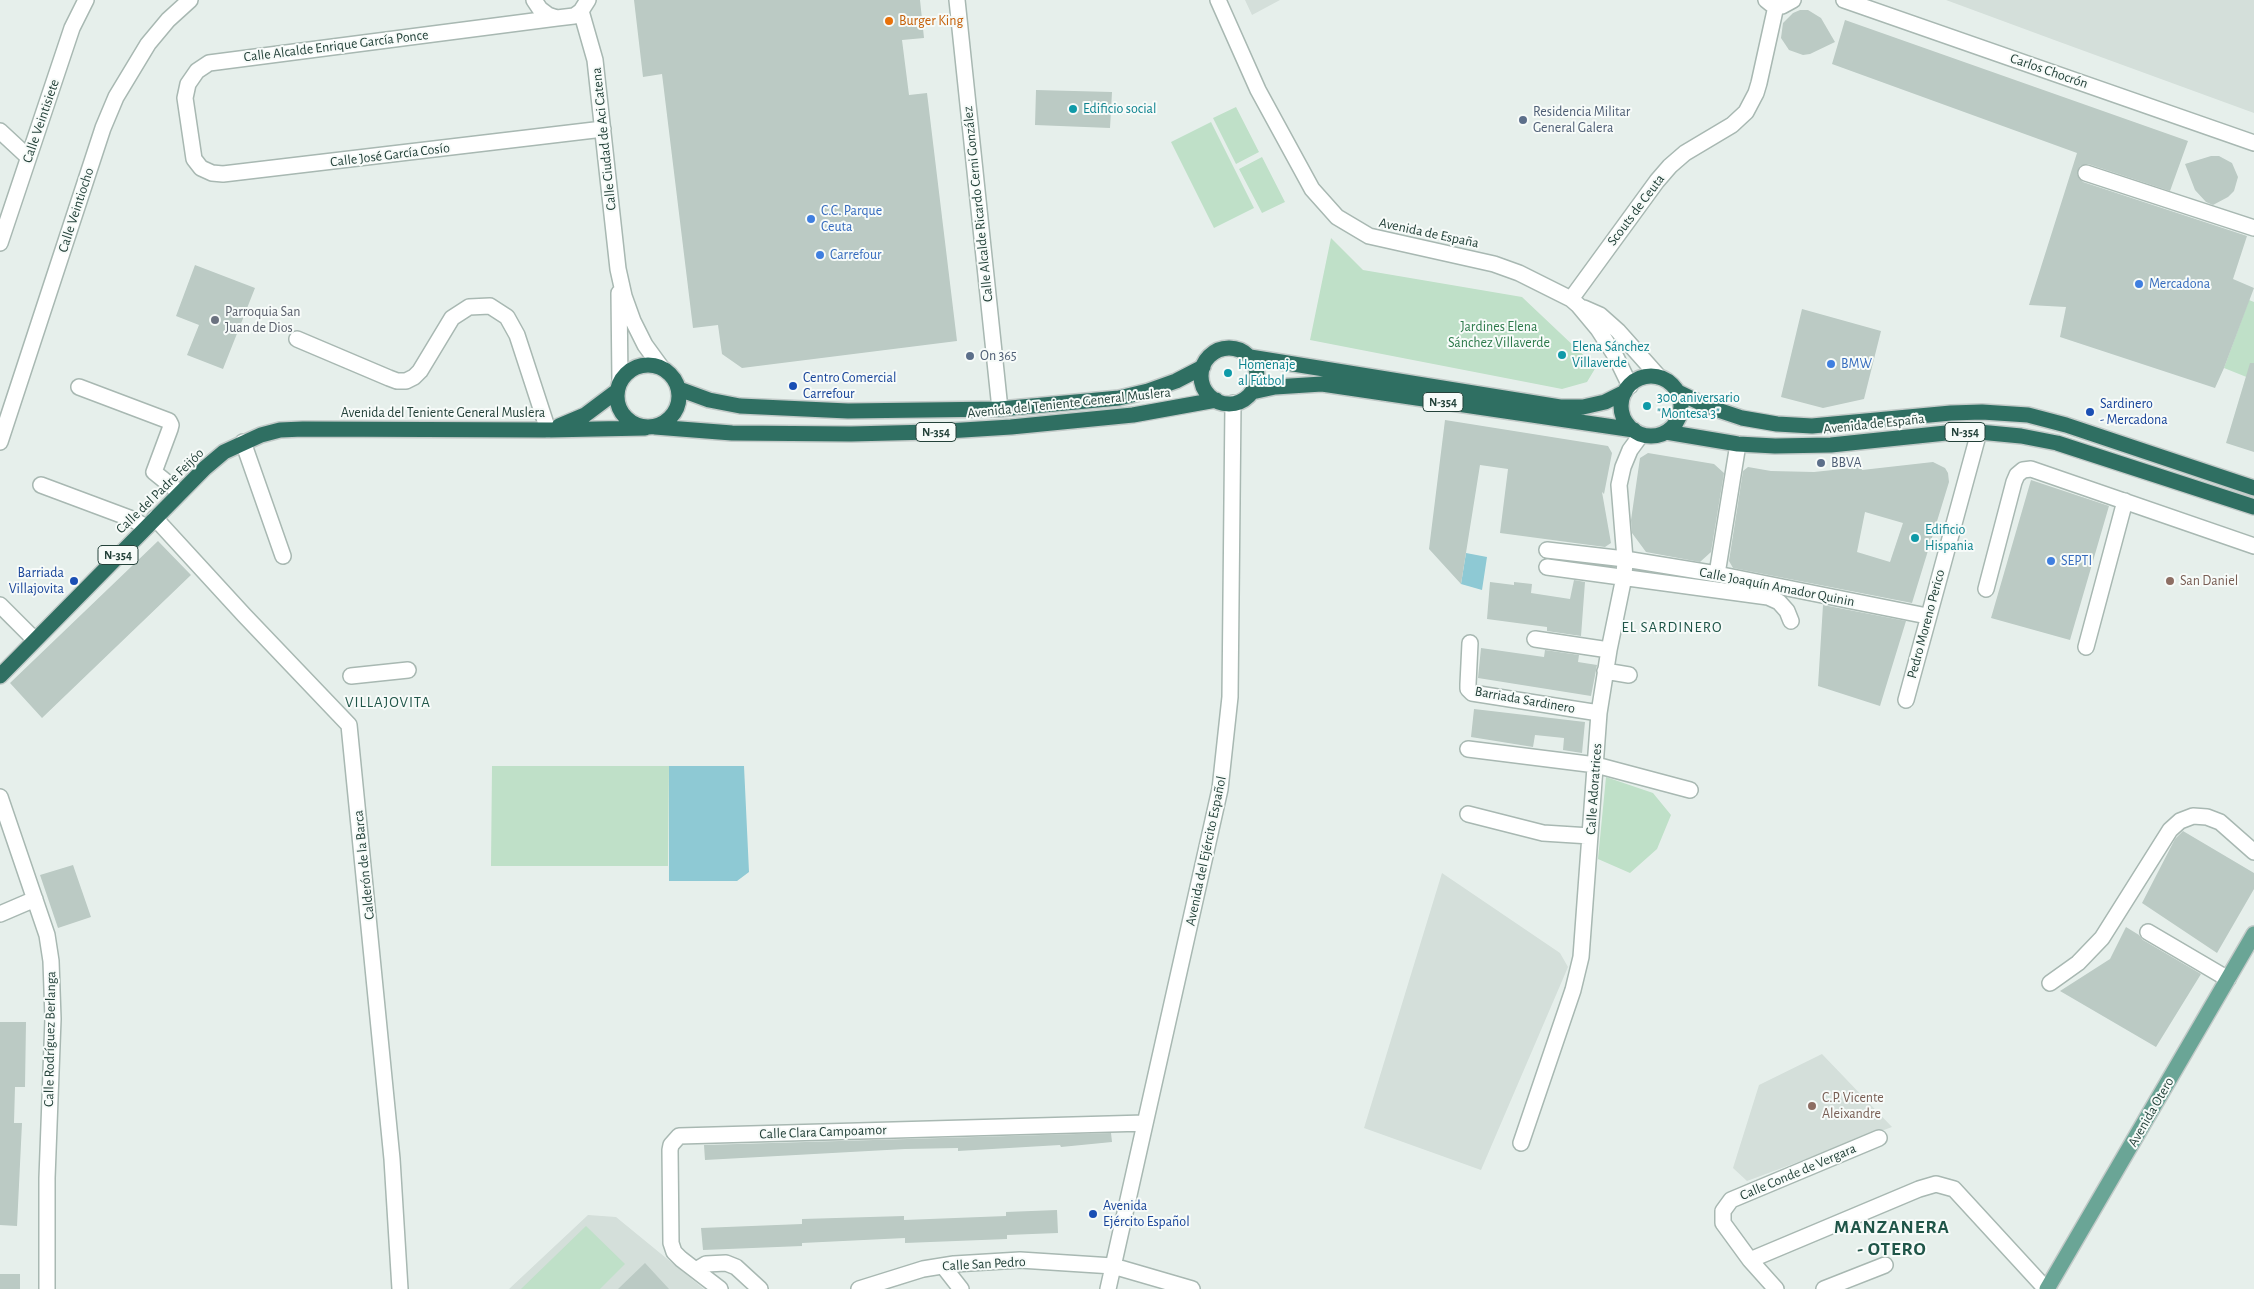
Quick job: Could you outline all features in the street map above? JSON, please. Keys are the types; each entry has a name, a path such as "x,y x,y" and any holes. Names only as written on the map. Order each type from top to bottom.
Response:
{"highway":[{"name":"N-354","path":"1203,367 1206,360 1219,350 1236,348 1250,357 1560,407 1583,407 1605,402 1644,378 1659,377 1673,386 1678,392"},
{"path":"1250,357 1255,365 1257,374 1252,392"},
{"name":"N-354","path":"548,430 585,415 618,386 633,368 652,365 661,367"},
{"path":"650,427 672,417 677,409 679,389 669,372 661,367"},
{"name":"Avenida del Teniente General Muslera","path":"679,389 709,400 740,406 848,411 1000,409 1119,398 1169,383 1203,367"},
{"path":"1203,367 1201,377 1203,386 1208,394 1216,400"},
{"name":"N-354","path":"1216,400 1233,403 1241,401 1252,392 1275,387 1322,384 1658,435 1666,432"},
{"name":"N-354","path":"618,386 617,401 623,415 635,425 650,427"},
{"path":"1627,389 1622,408 1628,425 1638,432"},
{"path":"1666,432 1679,418 1681,408 1678,392"},
{"name":"Avenida de España","path":"1678,392 1709,407 1742,418 1777,424 1812,426 1951,413 1982,412 2028,415 2066,425 2254,488"},
{"name":"Avenida del Teniente General Muslera","path":"243,442 280,430 303,429 548,430 650,427 738,433 851,434 931,432 1011,428 1125,416 1216,400"},
{"name":"Avenida de España","path":"1666,432 1738,444 1812,446 1979,432 2021,436 2057,443 2254,507"},
{"name":"Calle del Padre Feijóo","path":"0,676 180,493 224,452 243,442"}],"main road":[{"name":"Avenida Otero","path":"2047,1289 2254,934"}],"street":[{"name":"Calle Veintisiete","path":"0,243 72,28 86,0"},
{"name":"Calle Veintiocho","path":"0,442 109,113 133,66 148,44 168,20 190,0"},
{"path":"534,0 540,9 548,15 557,18"},
{"name":"Calle Alcalde Ricardo Cerni González","path":"957,0 1000,409"},
{"name":"Avenida de España","path":"1218,0 1258,90 1312,189 1337,217 1352,228 1378,239 1494,264 1519,273 1600,315 1618,330 1659,377"},
{"path":"1771,3 1782,6 1793,0"},
{"name":"Carlos Chocrón","path":"1844,0 2254,143"},
{"name":"Scouts de Ceuta","path":"1574,302 1657,181 1670,166 1685,153 1732,125 1746,112 1759,83 1771,3"},
{"name":"Calle Alcalde Enrique García Ponce","path":"191,148 185,98 188,84 197,71 210,63 574,16 584,6"},
{"name":"Calle Ciudad de Aci Catena","path":"584,6 595,60 618,269 624,296 633,321 645,345 661,367"},
{"name":"Calle José García Cosío","path":"191,148 194,159 201,168 212,173 223,174 602,129"},
{"path":"0,131 28,157"},
{"path":"2086,173 2254,228"},
{"name":"Calle Ciudad de Aci Catena","path":"618,269 618,386"},
{"name":"Avenida de España","path":"1574,302 1608,343 1627,389"},
{"path":"297,339 389,378 397,381 406,381 420,371 452,318 469,307 490,306 507,317 517,335 548,430"},
{"path":"79,387 170,421 170,430 154,472 180,493"},
{"name":"Avenida del Ejército Español","path":"1108,1289 1212,834 1227,743 1230,697 1233,403"},
{"name":"Calle Adoratrices","path":"1521,1143 1573,990 1581,957 1599,713 1605,671 1624,577 1625,559 1619,485 1623,467 1638,432"},
{"name":"Pedro Moreno Perico","path":"1906,700 1927,616 1979,432"},
{"path":"243,442 282,556"},
{"path":"1717,574 1738,444"},
{"path":"1986,589 2014,482 2017,475 2023,470 2031,469 2254,546"},
{"path":"41,485 132,519 150,523"},
{"path":"2086,647 2125,501"},
{"name":"Calderón de la Barca","path":"150,523 244,615 349,725 392,1159 400,1289"},
{"name":"Calle Joaquín Amador Quinin","path":"1547,550 1625,559 1717,574 1927,616"},
{"path":"1547,567 1768,597 1779,602 1787,611 1791,622"},
{"path":"0,605 35,640"},
{"path":"1535,639 1609,650"},
{"name":"Barriada Sardinero","path":"1470,642 1468,689 1472,693 1599,713"},
{"path":"351,676 408,670"},
{"path":"1605,671 1628,675"},
{"path":"1468,749 1596,765 1690,790"},
{"name":"Calle Rodríguez Berlanga","path":"0,797 47,935 50,952 53,1020 47,1178 47,1289"},
{"path":"1468,814 1543,833 1590,836"},
{"path":"2050,983 2078,963 2102,938 2170,830 2180,821 2194,816 2207,817 2220,822 2254,852"},
{"path":"0,914 34,900"},
{"path":"2148,932 2228,979"},
{"name":"Calle Clara Campoamor","path":"720,1289 674,1252 671,1243 670,1150 671,1144 679,1136 1145,1123"},
{"name":"Calle Conde de Vergara","path":"1776,1289 1750,1260 1723,1224 1723,1211 1731,1200 1879,1138"},
{"path":"1750,1260 1919,1189 1936,1184 1954,1189 2047,1289"},
{"name":"Calle San Pedro","path":"859,1289 923,1269 986,1261 1020,1260 1113,1266 1192,1289"},
{"path":"696,1270 706,1264 726,1263 736,1267 760,1289"},
{"path":"1824,1289 1885,1265"},
{"path":"943,1266 961,1289"}],"shaded area":[{"path":"1245,0 1280,0 1252,15"},
{"path":"1946,0 2254,0 2254,113 2057,41"},
{"path":"1442,873 1560,953 1568,967 1481,1170 1364,1128"},
{"name":"C.P. Vicente Aleixandre","path":"1822,1054 1892,1127 1747,1181 1733,1168 1759,1085"},
{"path":"588,1215 616,1217 704,1289 509,1289"}],"green space":[{"path":"1236,107 1259,152 1236,164 1213,118"},
{"path":"1211,122 1254,208 1214,228 1171,142"},
{"path":"1262,157 1285,202 1262,213 1239,169"},
{"name":"Jardines Elena Sánchez Villaverde","path":"1331,238 1363,270 1522,297 1596,367 1587,382 1562,389 1310,340"},
{"path":"2249,300 2254,302 2254,380 2224,368"},
{"path":"492,766 669,766 668,866 491,866"},
{"path":"1606,777 1653,793 1671,815 1657,849 1630,873 1598,859"},
{"path":"586,1226 625,1264 600,1289 521,1289"}],"water":[{"path":"1466,553 1487,557 1482,590 1461,584"},
{"path":"669,766 744,766 749,872 737,881 669,881"}],"building":[{"name":"C.C. Parque Ceuta","path":"634,0 920,0 924,38 902,40 909,95 927,93 957,341 742,368 722,354 718,325 693,328 662,74 643,77"},
{"path":"1800,10 1808,10 1821,18 1835,42 1810,54 1803,55 1789,50 1781,38 1783,23 1793,13"},
{"name":"Mercadona","path":"1845,20 2188,141 2170,191 2088,164 2080,166 2077,174 2083,182 2247,236 2233,279 2254,288 2215,388 2060,337 2066,307 2029,305 2077,153 1832,64"},
{"name":"Edificio social","path":"1036,90 1112,92 1110,128 1035,125"},
{"path":"2211,156 2219,156 2232,163 2238,177 2234,191 2228,197 2213,205 2206,202 2195,190 2185,164"},
{"name":"Parroquia San Juan de Dios","path":"195,265 255,288 223,369 187,355 199,325 176,316"},
{"name":"BMW","path":"1802,309 1881,331 1864,399 1823,408 1781,397"},
{"path":"2250,363 2254,363 2254,452 2226,443"},
{"path":"1445,420 1608,446 1612,453 1604,494 1602,492 1611,543 1605,547 1500,533 1508,469 1480,465 1461,584 1429,549"},
{"path":"1648,453 1714,464 1724,473 1711,552 1700,562 1646,552 1632,533 1631,520 1640,458"},
{"path":"1933,462 1945,468 1948,473 1949,482 1912,603 1733,568 1729,561 1743,471 1748,467 1771,471 1814,472 1861,467 1862,470","holes":["1865,512 1903,523 1890,562 1857,552"]},
{"name":"SEPTI","path":"2031,480 2109,506 2070,640 1991,618"},
{"path":"158,541 191,575 42,718 10,683"},
{"path":"1574,580 1585,582 1581,636 1547,631 1547,627 1487,619 1490,582 1514,585 1514,582 1532,584 1531,593 1570,599"},
{"path":"1823,605 1906,621 1880,706 1818,686"},
{"path":"1481,648 1544,657 1545,650 1579,655 1578,662 1597,665 1591,696 1478,678"},
{"path":"1474,709 1585,722 1582,753 1563,750 1564,738 1535,735 1533,747 1471,737"},
{"path":"2183,831 2254,873 2254,889 2217,953 2142,903 2175,839"},
{"path":"73,865 91,917 58,928 40,875"},
{"path":"2126,927 2139,935 2143,940 2201,974 2156,1047 2060,991 2110,959"},
{"path":"0,1022 26,1022 25,1087 15,1087 14,1123 22,1123 17,1226 0,1225"},
{"path":"1111,1133 1112,1142 1061,1147 1060,1145 958,1151 958,1148 905,1149 705,1160 704,1145"},
{"path":"1057,1210 1058,1233 1007,1235 1007,1239 905,1243 905,1238 802,1243 802,1246 703,1250 701,1228 802,1224 802,1219 904,1216 904,1220 1006,1216 1006,1212"},
{"path":"645,1263 669,1289 618,1289"},
{"path":"0,1274 20,1274 20,1289 0,1289"}],"place":[{"name":"Burger King","path":"889,21"},
{"name":"Edificio social","path":"1073,109"},
{"name":"Residencia Militar General Galera","path":"1523,120"},
{"name":"C.C. Parque Ceuta","path":"811,219"},
{"name":"Carrefour","path":"820,255"},
{"name":"Mercadona","path":"2139,284"},
{"name":"Parroquia San Juan de Dios","path":"215,320"},
{"name":"Elena Sánchez Villaverde","path":"1562,355"},
{"name":"On 365","path":"970,356"},
{"name":"BMW","path":"1831,364"},
{"name":"Homenaje al Fútbol","path":"1228,373"},
{"name":"Centro Comercial Carrefour","path":"793,386"},
{"name":"300 aniversario \"Montesa 3\"","path":"1647,406"},
{"name":"Sardinero - Mercadona","path":"2090,412"},
{"name":"BBVA","path":"1821,463"},
{"name":"Edificio Hispania","path":"1915,538"},
{"name":"SEPTI","path":"2051,561"},
{"name":"Barriada Villajovita","path":"74,581"},
{"name":"San Daniel","path":"2170,581"},
{"name":"C.P. Vicente Aleixandre","path":"1812,1106"},
{"name":"Avenida Ejército Español","path":"1093,1214"}],"district":[{"name":"EL SARDINERO","path":"1672,627"},
{"name":"VILLAJOVITA","path":"388,702"},
{"name":"MANZANERA - OTERO","path":"1892,1238"}]}
